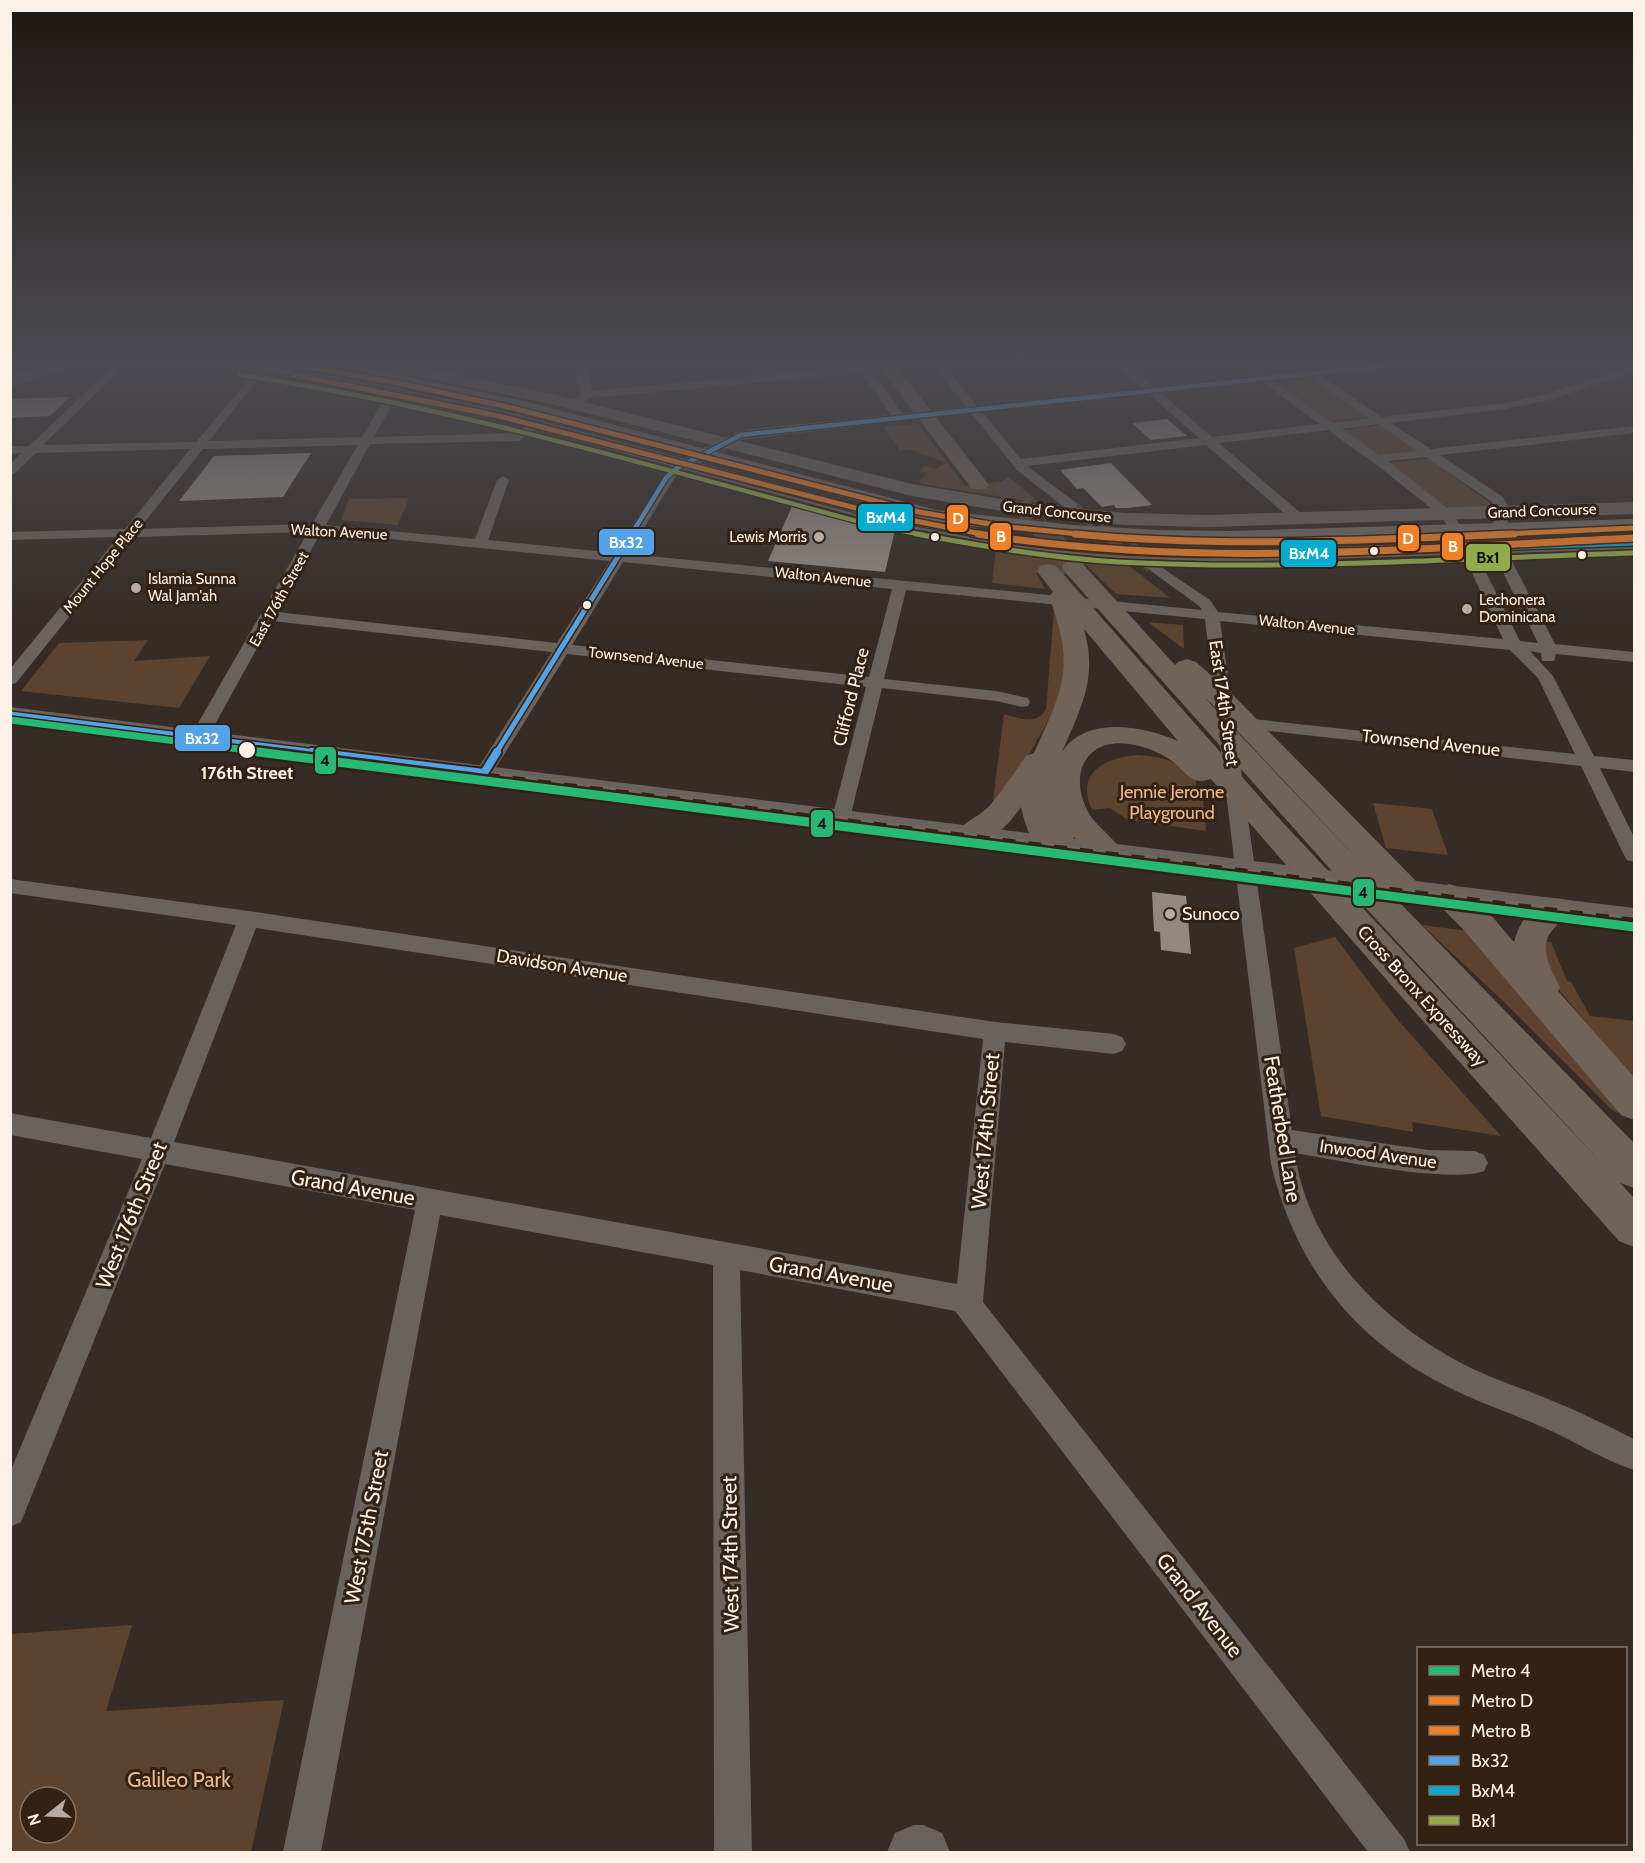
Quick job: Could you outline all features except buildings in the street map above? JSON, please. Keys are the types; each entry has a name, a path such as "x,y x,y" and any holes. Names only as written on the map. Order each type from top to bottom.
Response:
{"highway":[{"path":"953,452 979,485"},
{"path":"976,452 980,457"},
{"path":"1057,579 1070,621 1078,661 1072,700 1037,780 1035,794 1040,826 1054,846 1061,832 1065,776 1075,752 1085,743 1094,740 1127,736 1161,743 1195,765 1293,870"},
{"name":"Cross Bronx Expressway","path":"1057,579 1119,607 1203,713 1400,925 1635,1170"},
{"name":"Cross Bronx Expressway","path":"1057,579 1176,722 1293,870 1635,1227"},
{"path":"1119,607 1212,690 1396,889"},
{"path":"970,835 986,828 1002,814 1021,783 1057,734"},
{"path":"1065,776 1068,800 1076,817 1089,836 1107,852"},
{"path":"1449,896 1474,919 1635,1103"},
{"path":"1554,909 1538,924 1529,939 1533,968 1569,1023 1598,1060"}],"main road":[{"path":"686,452 750,482"},
{"name":"Grand Concourse","path":"700,452 921,513 1122,535 1183,538 1267,537 1499,530 1633,512"},
{"path":"1122,535 1238,521"},
{"path":"1144,559 1267,537"}],"street":[{"path":"10,471 31,452"},
{"name":"Mount Hope Place","path":"10,680 196,452"},
{"name":"East 176th Street","path":"199,737 361,452"},
{"name":"Grand Concourse","path":"639,452 878,516 953,532 1144,559 1246,556 1457,531"},
{"name":"Grand Concourse","path":"761,452 903,488 961,500 1084,516 1160,521 1299,519 1457,531"},
{"path":"1007,452 1017,464 1070,505"},
{"path":"1017,464 1118,452"},
{"path":"1222,452 1299,519"},
{"path":"1367,452 1457,531 1514,645 1545,676 1635,855"},
{"path":"1377,459 1439,452"},
{"path":"1430,453 1501,504 1499,530 1549,649 1545,676"},
{"path":"484,773 673,471"},
{"path":"480,544 503,480"},
{"name":"Walton Avenue","path":"10,536 319,528 900,585 1057,579 1119,607 1635,657"},
{"name":"Grand Concourse","path":"1499,530 1635,543"},
{"name":"East 174th Street","path":"1144,559 1205,603 1212,615 1247,870"},
{"name":"Clifford Place","path":"841,818 900,585"},
{"name":"Townsend Avenue","path":"269,616 875,682 996,696 1022,702"},
{"path":"10,714 1247,870 1293,870 1396,889 1635,919"},
{"name":"Townsend Avenue","path":"1227,721 1635,766"},
{"name":"Featherbed Lane","path":"1247,870 1281,1140 1293,1200 1312,1243 1338,1281 1394,1337 1422,1357 1452,1374 1559,1418 1635,1455"},
{"name":"Davidson Avenue","path":"10,886 249,919 995,1031 1114,1044"},
{"name":"West 176th Street","path":"13,1497 158,1151 249,919"},
{"name":"West 174th Street","path":"969,1304 995,1031"},
{"name":"Grand Avenue","path":"10,1124 952,1296 969,1304 1390,1852"},
{"name":"Inwood Avenue","path":"1281,1140 1428,1162 1475,1163"},
{"name":"West 175th Street","path":"302,1852 430,1201"},
{"name":"West 174th Street","path":"726,1255 733,1852"},
{"path":"914,1852 922,1852"}],"green space":[{"path":"918,452 939,452 965,486 1013,480 1040,503 922,484 919,481 927,473 919,471 924,466 936,469 946,463"},
{"path":"1373,452 1413,452 1379,456"},
{"path":"1429,459 1493,505 1489,511 1452,512 1386,463"},
{"path":"409,498 398,525 341,520 349,499"},
{"path":"996,549 1127,564 1170,598 1116,594 1086,565 1036,573 1045,589 992,583"},
{"path":"1054,610 1065,626 1064,685 1049,719 998,810 992,809 1004,714 1021,719 1032,719 1038,718 1046,709"},
{"path":"1148,622 1183,625 1184,649"},
{"path":"148,640 134,661 210,656 179,708 21,691 59,643"},
{"name":"Jennie Jerome Playground","path":"1137,755 1157,757 1171,762 1200,780 1196,780 1196,788 1202,789 1206,831 1128,820 1110,808 1092,810 1087,786 1090,777 1104,764"},
{"path":"1373,803 1432,809 1448,855 1386,848"},
{"path":"1422,925 1476,932 1625,1110 1617,1113 1610,1108 1502,1000"},
{"path":"1335,937 1397,1019 1501,1136 1412,1122 1413,1132 1321,1116 1294,948"},
{"path":"1539,941 1551,942 1567,981 1571,982 1590,1016 1634,1021 1634,1080 1550,979"},
{"name":"Galileo Park","path":"132,1625 106,1711 284,1700 251,1852 11,1852 11,1634"}],"tunnel":[{"path":"673,471 709,452"},
{"path":"1001,482 1046,535"},
{"path":"1070,505 1111,535"},
{"path":"1045,534 1073,567"},
{"path":"1109,534 1152,565"}],"railway":[{"path":"10,714 318,753"},
{"path":"306,752 1634,920"}],"metro line":[{"name":"B","path":"641,452 915,522 987,535 1068,544 1149,550 1310,552 1634,538"},
{"name":"D","path":"684,452 919,512 1008,527 1097,536 1186,540 1365,540 1634,528"},
{"name":"4","path":"10,720 1634,927"}],"transit line":[{"name":"Bx1","path":"599,452 875,526 1022,553 1116,562 1228,566 1634,553"},
{"name":"BxM4","path":"638,452 878,516 1023,543 1116,552 1228,556 1634,543"},
{"name":"Bx32","path":"484,773 666,478 677,468 708,452"},
{"name":"Bx32","path":"10,714 484,773"}],"place":[{"name":"Lewis Morris","path":"819,537"},
{"name":"Islamia Sunna Wal Jam'ah","path":"136,588"},
{"name":"Lechonera Dominicana","path":"1467,609"},
{"name":"176th Street","path":"247,750"},
{"name":"Sunoco","path":"1170,914"}]}
